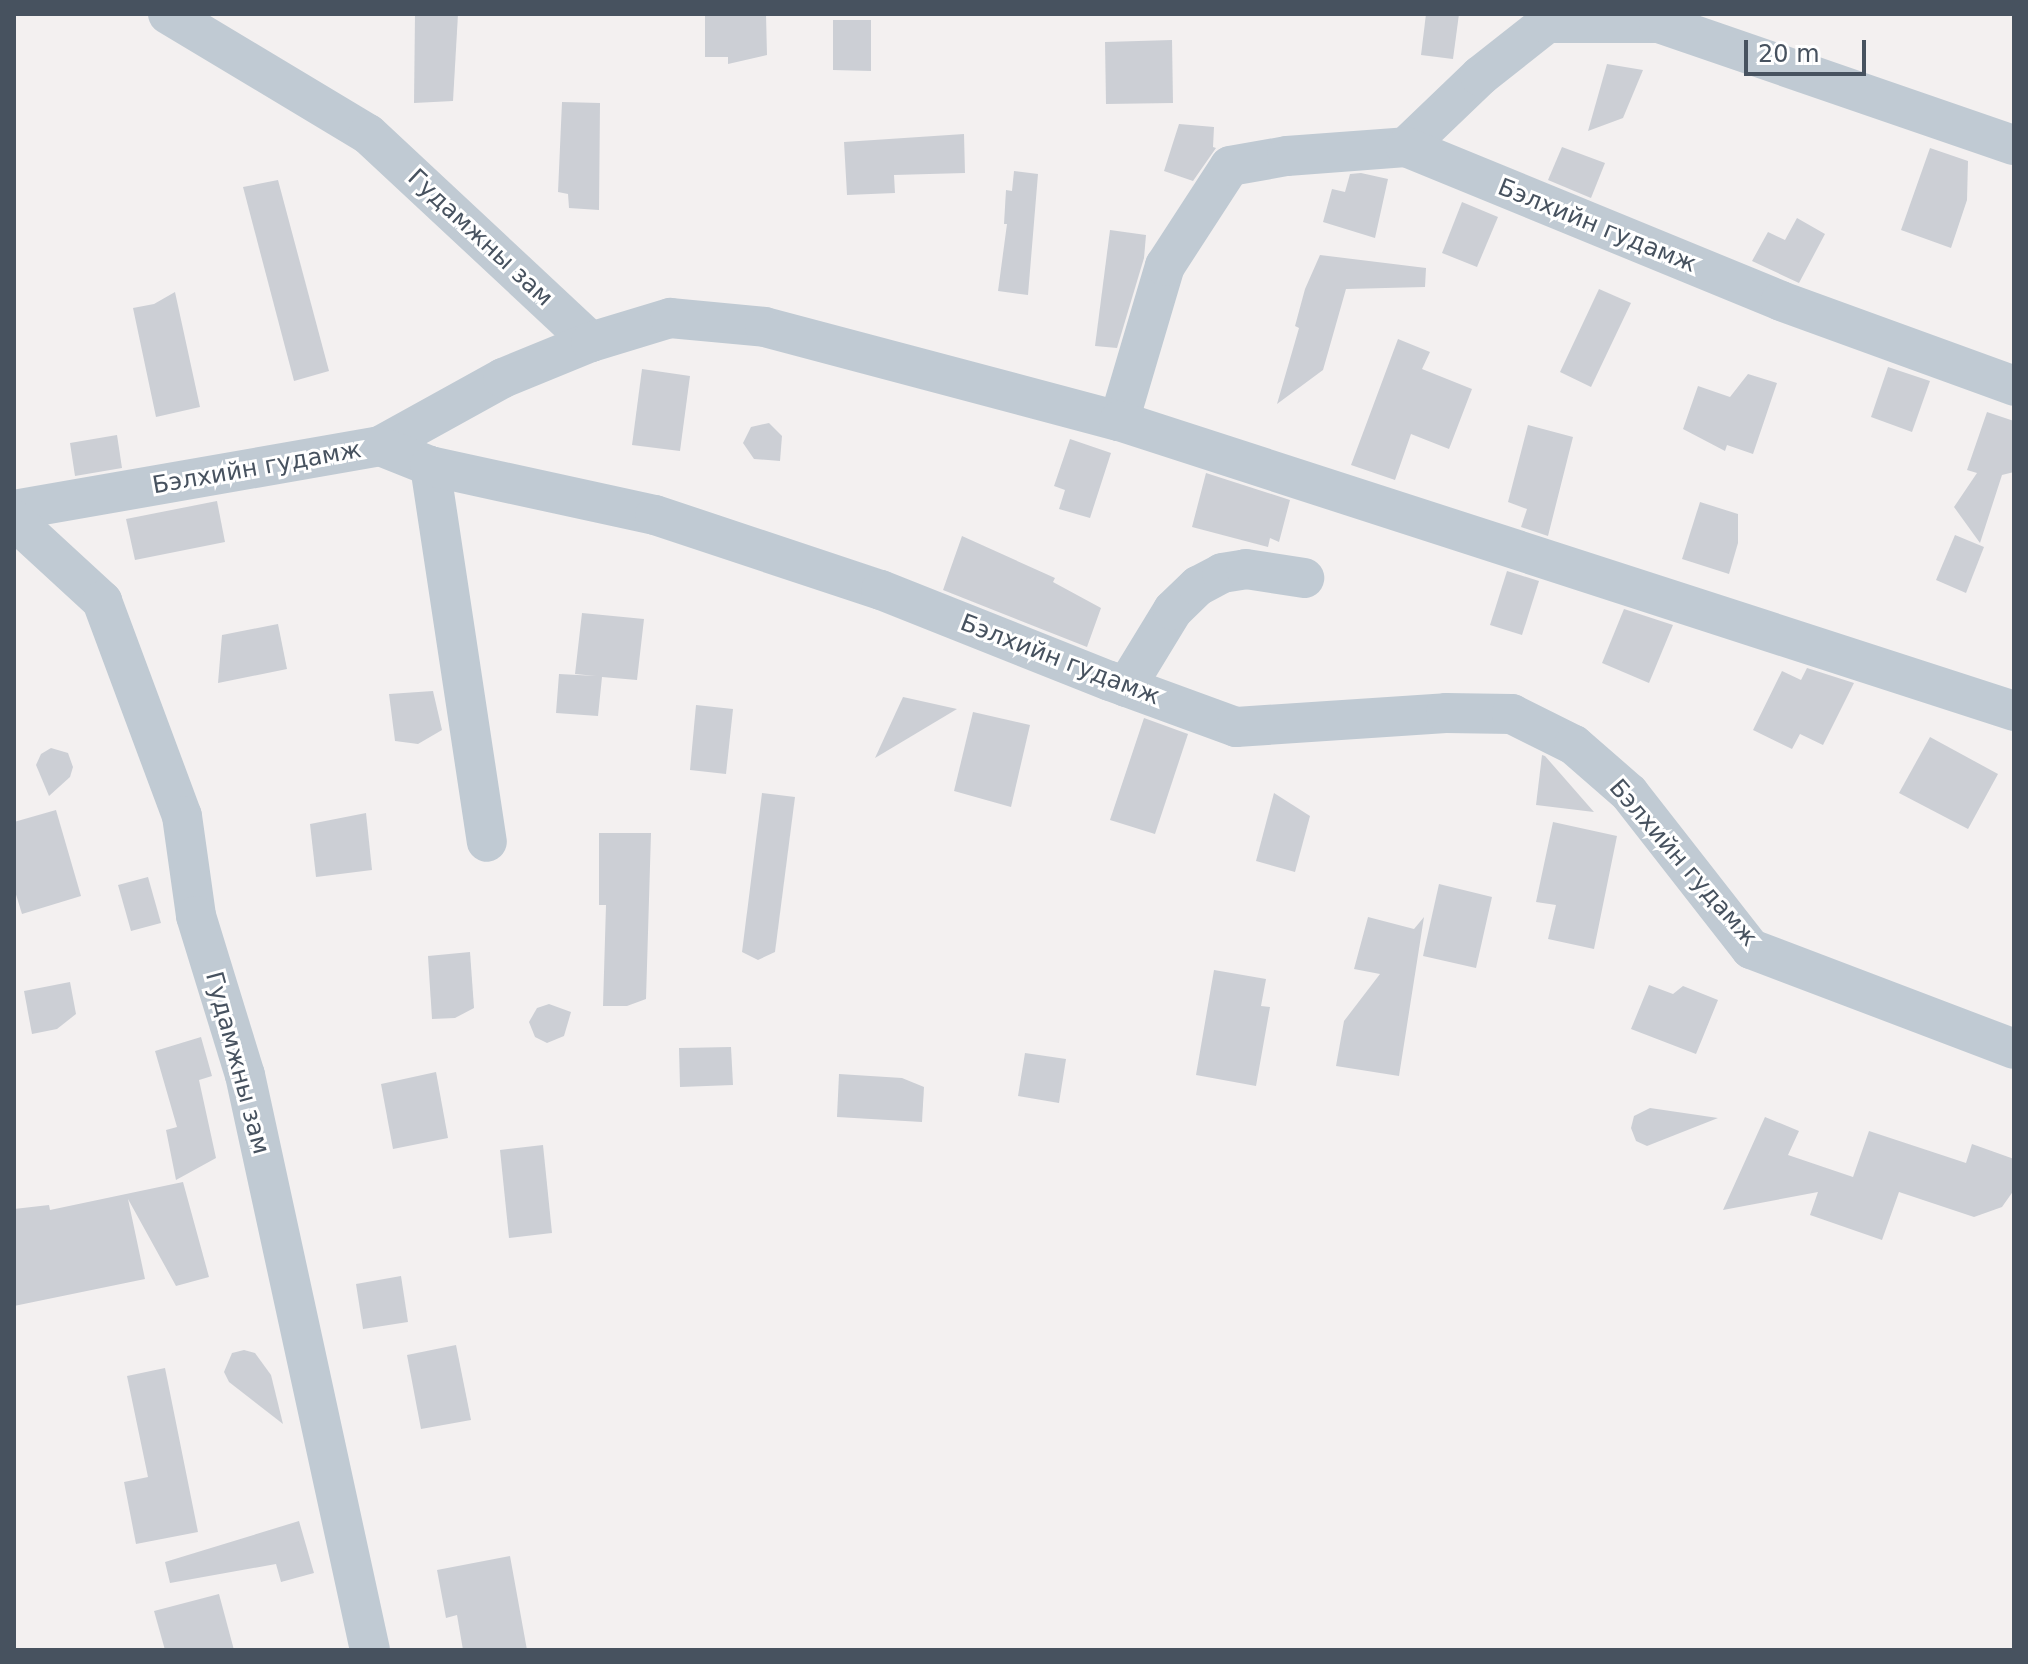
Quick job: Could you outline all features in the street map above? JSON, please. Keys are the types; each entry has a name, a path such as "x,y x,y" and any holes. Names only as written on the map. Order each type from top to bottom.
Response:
{"street":[{"name":"Гудамжны зам","path":"168,14 368,134 591,342"},
{"path":"1406,147 1480,76 1547,23 1659,23 2014,145"},
{"name":"Бэлхийн гудамж","path":"1119,421 1165,266 1230,166 1287,156 1406,147 1781,301 2014,386"},
{"path":"380,446 503,378 591,342 670,318 765,327 1119,421 2014,711"},
{"name":"Бэлхийн гудамж","path":"14,510 380,446 430,466 655,515 881,590 1236,727 1446,713 1512,714 1574,745 1629,793 1751,949 2014,1049"},
{"path":"430,466 487,842"},
{"name":"Гудамжны зам","path":"14,520 102,601 182,816 196,916 245,1075 370,1650"},
{"path":"1126,687 1173,610 1198,586 1222,573 1246,569 1304,578"}],"building":[{"path":"415,14 458,14 453,101 414,103"},
{"path":"705,14 766,14 767,55 728,64 728,57 705,57"},
{"path":"1426,14 1459,14 1453,59 1421,55"},
{"path":"833,20 871,20 871,71 833,70"},
{"path":"1172,40 1173,103 1106,104 1105,42"},
{"path":"1607,64 1643,70 1623,118 1588,131"},
{"path":"562,102 600,103 599,210 569,208 568,194 558,192"},
{"path":"1179,124 1214,127 1213,147 1216,148 1193,181 1164,171"},
{"path":"964,134 965,173 894,175 895,193 847,195 844,142"},
{"path":"1562,147 1605,163 1591,198 1548,180"},
{"path":"1930,148 1968,161 1967,200 1951,248 1901,230"},
{"path":"1014,171 1038,174 1028,295 998,291 1007,224 1004,224 1006,190 1012,191"},
{"path":"1361,173 1388,179 1375,238 1323,222 1332,189 1345,192 1350,174"},
{"path":"278,180 329,371 294,381 243,187"},
{"path":"1462,202 1498,217 1477,267 1442,253"},
{"path":"1797,218 1825,234 1799,283 1752,261 1768,232 1785,240"},
{"path":"1110,230 1146,235 1144,258 1117,348 1095,346"},
{"path":"1320,255 1426,268 1425,287 1346,289 1323,370 1277,404 1299,328 1295,326 1305,289"},
{"path":"1599,289 1631,303 1591,387 1560,372"},
{"path":"175,292 200,407 156,417 133,308 154,304"},
{"path":"1398,339 1430,352 1422,369 1472,389 1449,449 1411,434 1395,480 1351,465"},
{"path":"1888,367 1930,381 1912,432 1871,417"},
{"path":"642,369 690,376 680,451 632,445"},
{"path":"1748,374 1777,383 1753,454 1727,445 1725,451 1683,429 1698,386 1730,397"},
{"path":"1987,412 2014,421 2014,472 2002,475 1980,543 1954,507 1977,473 1967,470"},
{"path":"769,423 782,436 780,461 754,459 743,443 751,427"},
{"path":"1528,425 1573,437 1548,536 1521,527 1527,509 1508,502"},
{"path":"117,435 122,468 75,476 70,443"},
{"path":"1070,439 1111,453 1090,518 1059,509 1065,490 1054,486"},
{"path":"1206,473 1290,500 1279,542 1270,538 1268,547 1192,527"},
{"path":"217,501 225,542 135,560 126,519"},
{"path":"1700,502 1738,514 1738,543 1729,574 1682,559"},
{"path":"1955,535 1984,547 1966,593 1936,580"},
{"path":"962,536 1055,578 1053,582 1101,608 1087,647 943,590"},
{"path":"1507,571 1539,581 1522,635 1490,625"},
{"path":"1624,609 1673,625 1649,683 1602,663"},
{"path":"582,613 644,619 637,680 602,677 598,716 556,713 559,674 596,676 575,674"},
{"path":"278,624 287,669 218,683 222,635"},
{"path":"1807,668 1854,683 1823,745 1800,734 1792,749 1753,730 1782,671 1801,680"},
{"path":"433,691 442,730 418,744 395,741 389,694"},
{"path":"903,697 957,709 875,758"},
{"path":"696,705 733,709 726,774 690,770"},
{"path":"973,712 1030,725 1011,807 954,791"},
{"path":"1144,718 1188,734 1155,834 1110,820"},
{"path":"1930,737 1998,774 1968,829 1899,793"},
{"path":"51,748 68,753 73,767 70,777 49,796 36,765 41,754"},
{"path":"1542,755 1545,756 1594,812 1536,805"},
{"path":"762,793 795,797 775,952 758,960 742,952"},
{"path":"1274,793 1310,816 1295,872 1256,861"},
{"path":"56,810 81,896 22,914 14,888 14,822"},
{"path":"366,813 372,870 316,877 310,824"},
{"path":"1553,822 1617,836 1594,949 1548,939 1556,905 1536,902"},
{"path":"599,833 651,833 646,999 627,1006 603,1006 606,905 599,905"},
{"path":"148,877 161,923 131,931 118,885"},
{"path":"1439,884 1492,897 1476,968 1423,956"},
{"path":"1368,917 1414,929 1424,917 1399,1076 1336,1066 1344,1021 1380,974 1354,969"},
{"path":"470,952 474,1008 455,1018 432,1019 428,956"},
{"path":"1214,970 1266,979 1261,1006 1270,1007 1256,1086 1196,1075"},
{"path":"70,982 76,1014 57,1029 32,1034 24,991"},
{"path":"1649,985 1673,994 1683,986 1718,1000 1696,1054 1631,1029"},
{"path":"549,1004 571,1012 564,1036 547,1043 535,1037 529,1022 537,1008"},
{"path":"201,1037 212,1076 199,1080 216,1158 176,1180 166,1130 177,1127 155,1051"},
{"path":"731,1047 733,1085 680,1087 679,1048"},
{"path":"1025,1053 1066,1059 1059,1103 1018,1096"},
{"path":"436,1072 448,1138 393,1149 381,1084"},
{"path":"839,1074 902,1078 924,1087 922,1122 837,1117"},
{"path":"1650,1108 1718,1118 1647,1146 1636,1141 1631,1128 1634,1116"},
{"path":"1765,1117 1799,1131 1788,1155 1853,1177 1869,1131 1966,1163 1972,1144 2014,1159 2014,1190 2002,1207 1974,1217 1899,1192 1882,1240 1810,1215 1818,1192 1723,1210"},
{"path":"543,1145 552,1233 509,1238 500,1150"},
{"path":"183,1182 209,1277 176,1286 128,1199 145,1279 14,1306 14,1209 49,1205 50,1210"},
{"path":"401,1276 408,1322 363,1329 356,1284"},
{"path":"456,1345 471,1420 421,1429 407,1355"},
{"path":"244,1350 255,1353 271,1375 283,1424 229,1382 224,1372 232,1353"},
{"path":"165,1368 198,1532 136,1544 124,1482 148,1477 127,1376"},
{"path":"299,1521 314,1573 281,1582 276,1564 170,1583 165,1562"},
{"path":"510,1556 527,1650 463,1650 457,1615 446,1618 437,1570"},
{"path":"219,1594 234,1650 165,1650 154,1611"}]}
